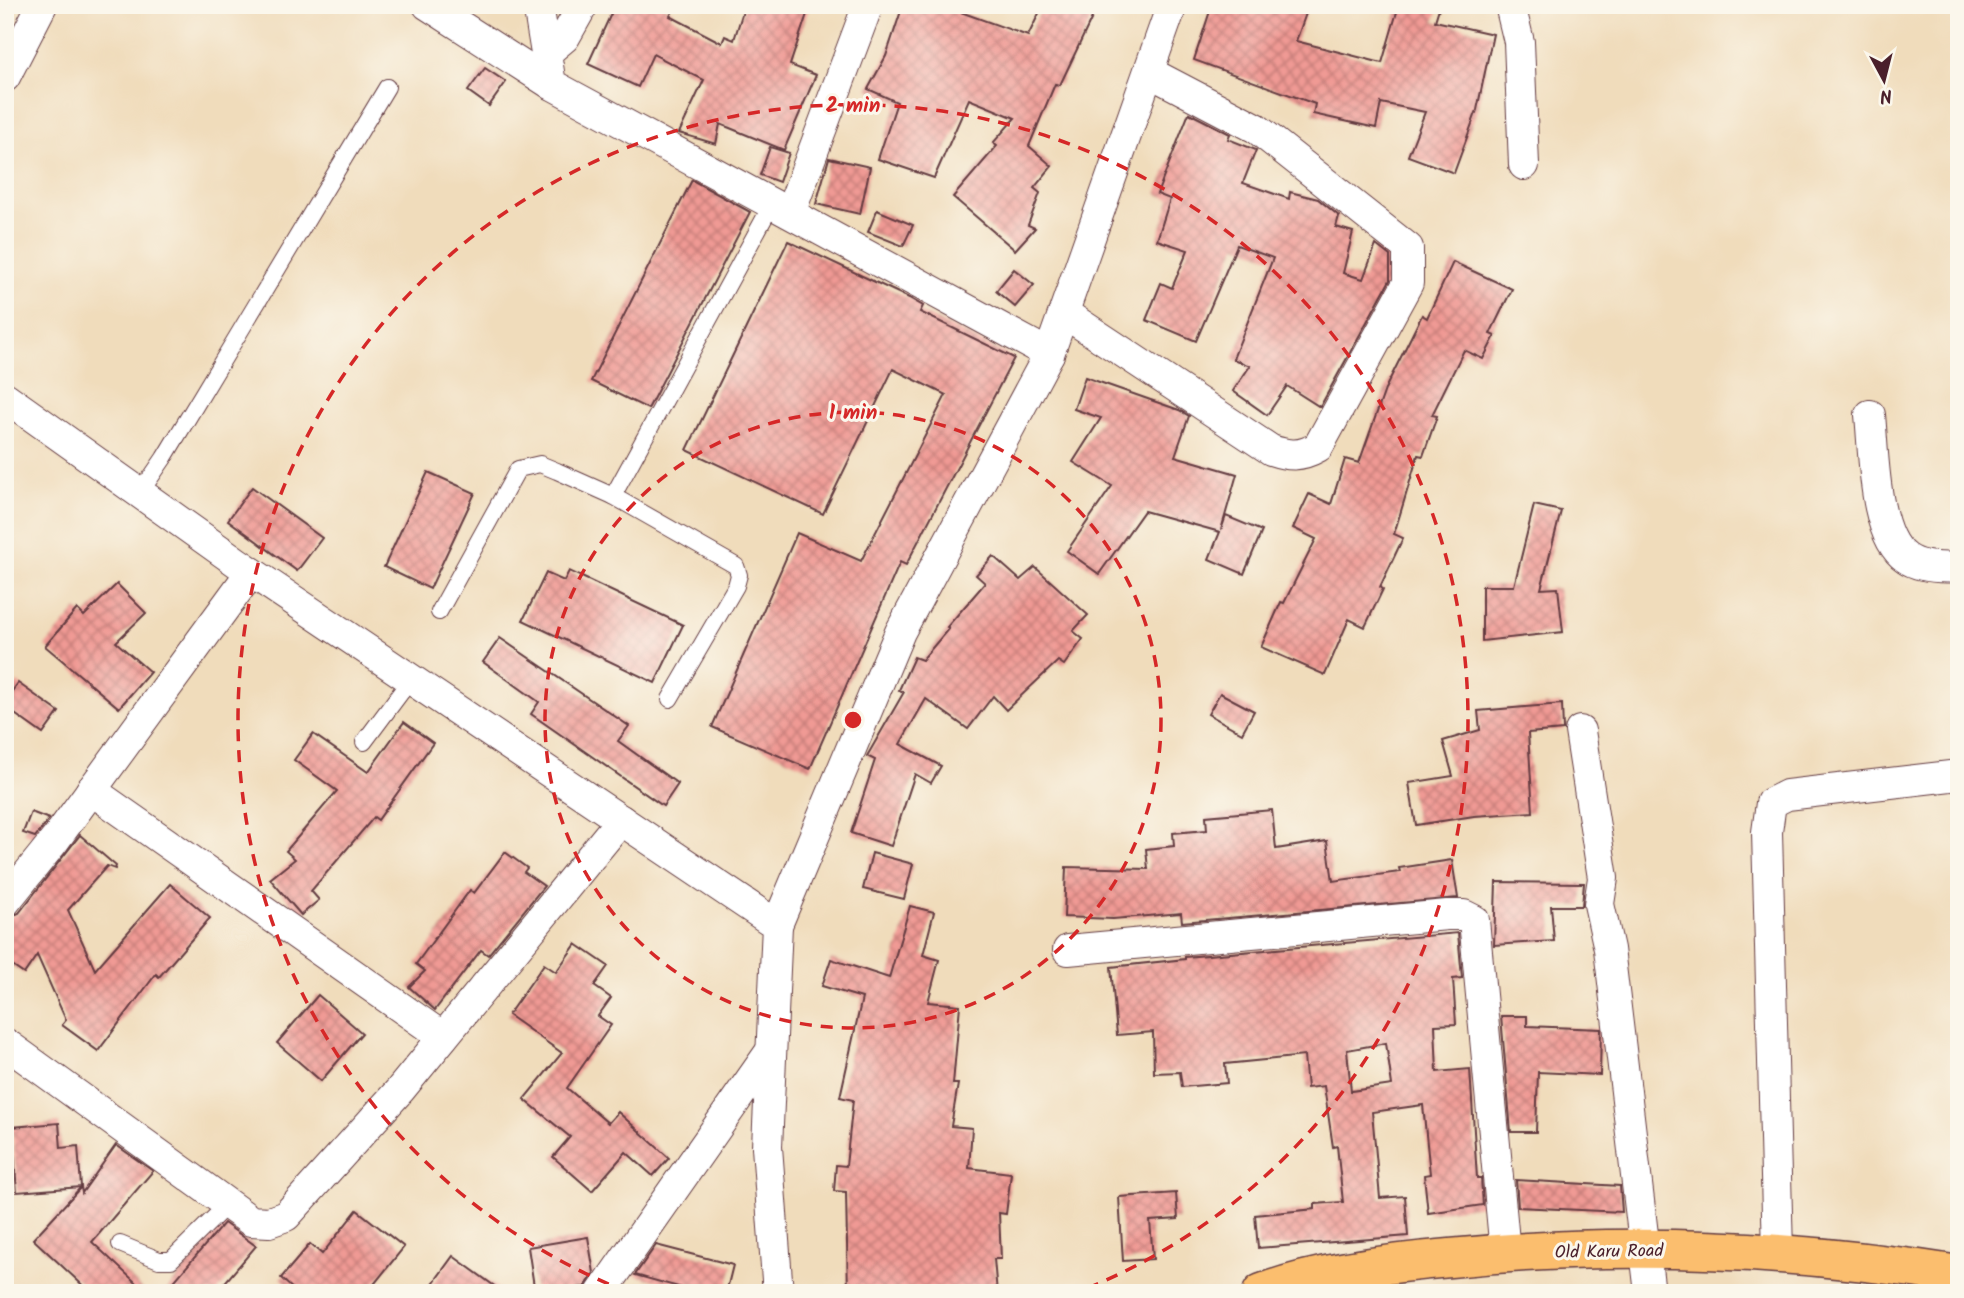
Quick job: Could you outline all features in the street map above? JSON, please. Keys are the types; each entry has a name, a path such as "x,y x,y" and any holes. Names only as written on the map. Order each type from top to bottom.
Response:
{"main road":[{"name":"Old Karu Road","path":"1262,1293 1393,1263 1505,1252 1778,1252 1959,1275"}],"street":[{"path":"5,77 12,46 42,5"},
{"path":"428,5 551,84 1049,354"},
{"path":"538,5 551,84"},
{"path":"546,53 565,37 583,5"},
{"path":"781,208 868,5"},
{"path":"778,1293 767,1147 777,925 900,632 1049,354 1172,5"},
{"path":"1510,5 1519,42 1524,165"},
{"path":"1064,313 1271,450 1290,456 1306,454 1318,447 1408,283 1408,248 1256,128 1149,72"},
{"path":"5,397 251,572 777,925"},
{"path":"1870,415 1883,524 1892,544 1906,559 1922,564 1959,567"},
{"path":"5,902 251,572"},
{"path":"1580,732 1603,878 1600,904 1609,949 1650,1293"},
{"path":"1778,1252 1768,832 1771,803 1787,795 1959,775"},
{"path":"91,790 443,1037"},
{"path":"5,1043 251,1221 269,1223 286,1216 400,1090 621,820"},
{"path":"1068,950 1447,915 1464,915 1474,920 1479,945 1505,1252"},
{"path":"601,1293 771,1050"}],"lane":[{"path":"140,493 164,458 387,87"},
{"path":"613,496 781,208"},
{"path":"439,612 518,469 540,464 613,496 736,566 739,575 736,586 670,699"},
{"path":"364,741 411,679"},
{"path":"120,1244 159,1260 171,1260 228,1204"}],"building":[{"path":"615,5 661,5 673,11 670,16 722,43 725,36 734,40 745,5 810,5 790,65 816,75 784,150 720,124 716,144 679,133 704,80 653,54 638,87 588,64"},
{"path":"903,5 941,5 1028,36 1043,5 1098,5 1060,85 1055,84 1029,146 1052,166 1034,188 1040,193 1028,225 1035,228 1015,250 953,197 997,146 993,143 1015,118 969,99 934,178 878,159 897,102 868,89 886,56"},
{"path":"1212,5 1309,5 1296,41 1382,63 1399,5 1440,5 1435,21 1493,34 1477,110 1454,173 1408,156 1425,112 1381,103 1376,128 1313,114 1315,104 1194,60"},
{"path":"485,68 506,82 489,106 468,91"},
{"path":"1189,113 1230,134 1228,139 1256,150 1243,183 1289,199 1290,192 1318,199 1339,216 1336,227 1353,232 1343,273 1363,279 1376,245 1390,256 1390,280 1320,407 1287,386 1267,415 1233,391 1250,366 1233,359 1273,258 1237,245 1196,341 1146,320 1161,283 1172,288 1188,250 1157,240 1170,199 1157,194"},
{"path":"770,147 789,153 779,182 760,175"},
{"path":"829,158 870,167 860,214 816,204"},
{"path":"692,180 750,212 648,409 591,381"},
{"path":"877,210 913,225 903,246 868,232"},
{"path":"788,241 909,298 923,306 920,312 1014,358 906,565 900,562 810,769 712,727 797,533 861,561 946,395 893,369 823,514 687,450"},
{"path":"1453,262 1512,289 1490,334 1495,336 1483,359 1464,350 1432,415 1437,416 1423,456 1418,455 1394,534 1403,538 1380,587 1383,589 1365,627 1349,619 1325,675 1261,647 1281,602 1284,603 1316,539 1293,528 1309,494 1331,504 1345,459 1359,463 1386,387 1422,315 1427,318"},
{"path":"1014,269 1034,285 1015,307 996,291"},
{"path":"1085,377 1179,410 1189,416 1175,456 1237,474 1221,530 1226,516 1262,531 1244,574 1209,559 1220,532 1144,511 1099,574 1067,551 1112,486 1073,462 1101,418 1074,409"},
{"path":"428,472 475,493 430,589 384,567"},
{"path":"252,487 322,538 297,571 228,520"},
{"path":"1534,505 1561,511 1541,589 1558,588 1563,632 1482,641 1482,586 1514,586"},
{"path":"993,556 1020,580 1035,567 1088,615 1073,631 1083,639 1064,665 1058,661 1006,710 993,696 968,729 926,699 900,744 941,766 931,783 915,774 891,846 851,833 875,760 867,756 904,692 899,690 914,657 922,660 985,583 976,575"},
{"path":"569,571 683,625 655,683 523,620 546,573 564,581"},
{"path":"117,584 146,613 116,642 150,672 119,708 45,646 77,609 84,616"},
{"path":"500,638 629,726 618,741 678,784 663,806 531,714 539,702 483,662"},
{"path":"18,683 59,712 43,734 5,707 5,701"},
{"path":"1220,693 1254,711 1242,733 1208,714"},
{"path":"1562,704 1563,730 1528,733 1533,812 1474,816 1416,825 1409,783 1453,776 1443,741 1480,730 1478,711"},
{"path":"404,722 433,743 378,820 374,817 311,891 319,900 301,915 270,879 295,859 286,851 337,791 294,760 313,734 368,772"},
{"path":"1272,810 1276,849 1327,841 1333,881 1400,872 1399,868 1452,860 1458,898 1182,922 1181,913 1113,919 1064,917 1066,867 1148,869 1146,849 1174,846 1173,833 1207,830 1206,816"},
{"path":"31,812 49,819 35,837 23,833"},
{"path":"80,835 116,866 115,869 107,866 68,910 95,970 170,884 210,918 159,977 156,974 98,1051 62,1025 66,1020 37,955 24,974 5,961 5,919 19,913"},
{"path":"505,852 527,868 524,872 544,886 488,955 481,950 435,1010 409,987 425,971 416,964 470,890 474,893"},
{"path":"872,853 913,864 904,899 863,889"},
{"path":"1496,882 1584,883 1582,906 1551,906 1554,941 1494,945"},
{"path":"910,906 934,912 923,955 939,960 928,1002 960,1005 953,1084 958,1084 951,1126 972,1128 969,1168 1011,1173 1006,1214 999,1213 1001,1259 994,1259 997,1293 848,1293 846,1192 834,1191 836,1165 846,1166 853,1100 840,1097 862,998 822,986 831,959 889,978"},
{"path":"1458,933 1462,978 1453,979 1456,1024 1435,1025 1437,1072 1470,1069 1477,1178 1481,1178 1483,1205 1428,1213 1424,1175 1430,1174 1423,1105 1372,1112 1380,1198 1405,1196 1408,1236 1258,1248 1255,1215 1315,1209 1315,1204 1343,1202 1337,1146 1333,1147 1324,1086 1307,1088 1304,1056 1225,1064 1227,1083 1182,1087 1180,1072 1154,1073 1153,1032 1117,1035 1111,967 1185,957","holes":["1386,1043 1392,1085 1351,1091 1347,1050"]},
{"path":"576,944 608,966 594,986 611,998 598,1016 611,1025 567,1088 608,1123 618,1112 669,1158 653,1176 626,1152 592,1191 553,1157 570,1137 524,1099 562,1053 508,1015 544,964 556,972"},
{"path":"318,995 362,1033 321,1081 277,1043"},
{"path":"1501,1016 1527,1016 1527,1026 1601,1029 1600,1075 1538,1072 1536,1132 1511,1132"},
{"path":"59,1123 61,1148 78,1146 81,1187 17,1192 12,1127"},
{"path":"116,1145 153,1171 92,1242 147,1293 91,1293 33,1239 81,1187 82,1193"},
{"path":"1516,1180 1620,1186 1622,1212 1518,1207"},
{"path":"1176,1193 1178,1219 1150,1221 1153,1259 1123,1261 1119,1197"},
{"path":"357,1210 404,1247 367,1293 297,1293 281,1278 310,1244 322,1254"},
{"path":"224,1223 256,1246 216,1293 164,1293"},
{"path":"588,1237 594,1273 585,1287 535,1293 528,1247"},
{"path":"656,1245 733,1265 726,1293 700,1293 635,1275"},
{"path":"453,1256 504,1293 426,1293"}]}
